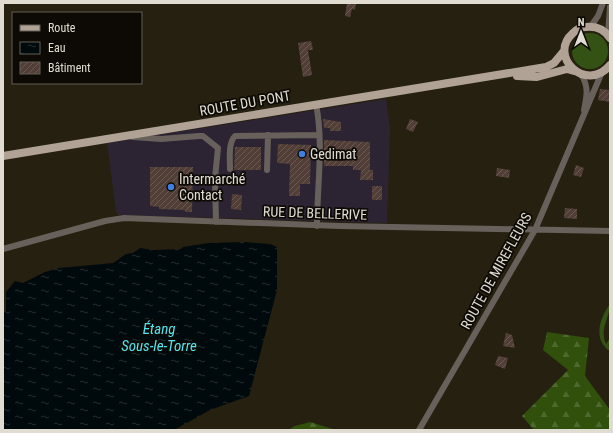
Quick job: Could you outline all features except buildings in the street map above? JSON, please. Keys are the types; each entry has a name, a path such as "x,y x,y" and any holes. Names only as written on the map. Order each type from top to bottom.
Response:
{"main road":[{"path":"591,26 603,30 609,36"},
{"name":"ROUTE DU PONT","path":"3,156 316,104 546,68 554,63 564,51 570,36 583,27 591,26"},
{"path":"564,51 566,58 577,72"},
{"path":"602,72 610,65"},
{"name":"ROUTE DU PONT","path":"490,76 536,76 561,70 577,72 588,76 602,72"}],"street":[{"path":"591,26 598,16 603,3"},
{"path":"609,36 610,7"},
{"name":"ROUTE DE MIREFLEURS","path":"577,72 587,84 588,91 582,118"},
{"name":"ROUTE DE MIREFLEURS","path":"419,430 535,230 582,118 590,104 602,72"},
{"path":"316,104 319,135 320,182 317,226"},
{"path":"267,170 268,135"},
{"path":"230,169 233,138 239,136 319,135"},
{"path":"128,136 161,139 203,136 218,148 215,178 216,222"},
{"name":"RUE DE BELLERIVE","path":"3,248 115,219 138,218 317,226 610,231"}],"shaded area":[{"path":"386,99 390,128 387,223 118,215 116,211 107,143"}],"green space":[{"path":"590,33 603,38 608,51 603,64 590,69 577,64 572,51 577,38"},
{"path":"610,304 610,309 604,328 604,338 606,344 610,338 610,346 608,345 610,347 610,351 601,341 600,329 603,316"},
{"path":"547,332 589,338 585,376 610,410 610,430 534,430 522,416 568,370 543,350"},
{"path":"310,422 336,430 288,430 295,426"}],"water":[{"name":"Étang Sous-le-Torre","path":"244,242 270,244 277,247 277,290 249,396 210,410 174,430 3,430 3,313 6,310 6,292 15,281 23,283 45,272 59,268 113,263 126,254 133,253 140,248 154,250 181,249 183,247 209,243"}],"place":[{"name":"Gedimat","path":"302,154"},
{"name":"Intermarché Contact","path":"171,187"}]}
